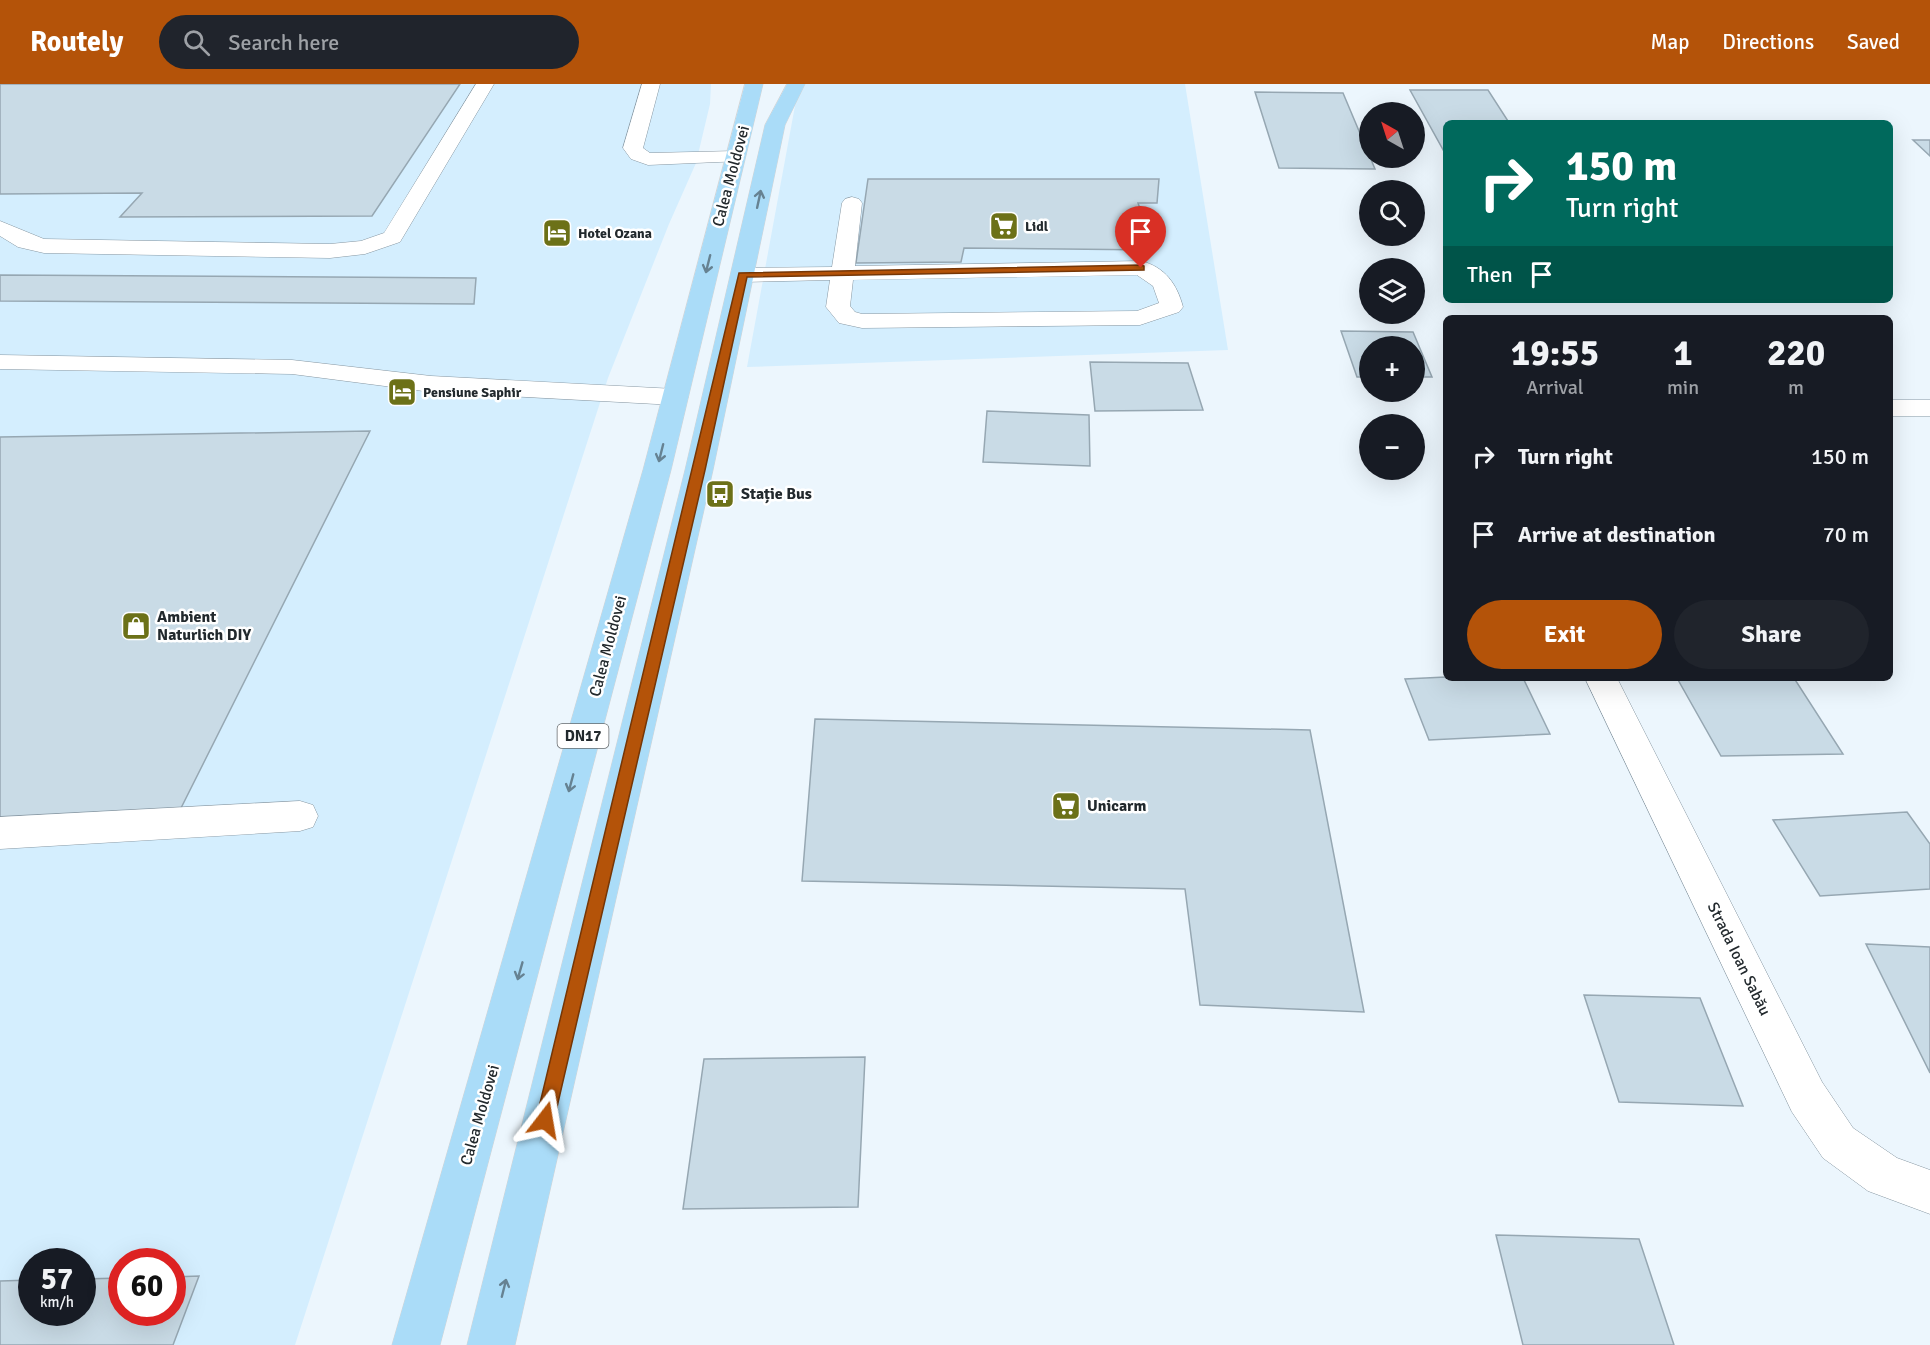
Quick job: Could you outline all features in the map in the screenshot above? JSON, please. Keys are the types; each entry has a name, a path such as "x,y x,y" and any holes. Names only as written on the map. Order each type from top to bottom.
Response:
{"main road":[{"name":"Calea Moldovei","path":"416,1345 538,907 675,397 754,84"},
{"name":"Calea Moldovei","path":"491,1345 699,470 775,125 796,84"}],"street":[{"path":"0,227 26,242 44,246 330,251 365,247 392,237 485,84"},
{"path":"651,84 635,134 633,148 638,155 648,159 735,157"},
{"path":"742,275 842,273 1141,268 1159,276 1168,288 1171,307 1140,318 862,321 847,318 838,307 842,273 852,202"},
{"path":"0,362 292,367 431,384 675,397"},
{"path":"1893,408 1930,408"},
{"name":"Strada Ioan Sabău","path":"1602,681 1807,1097 1838,1143 1884,1175 1930,1192"},
{"path":"0,833 300,816"}],"shaded area":[{"path":"0,84 711,84 710,104 696,163 669,224 608,378 295,1345 0,1345"},
{"path":"799,84 1185,84 1228,350 747,367"}],"building":[{"path":"0,84 460,84 372,216 120,217 142,193 0,194"},
{"path":"1410,90 1488,90 1507,120 1443,120 1443,150 1425,117 1425,102 1417,102"},
{"path":"1255,92 1343,93 1359,131 1359,168 1375,169 1279,168"},
{"path":"1913,140 1930,140 1930,156"},
{"name":"Lidl","path":"868,179 1159,179 1157,203 1138,203 1155,250 964,248 961,262 856,263"},
{"path":"0,275 476,278 474,304 0,301"},
{"path":"1341,331 1413,332 1415,336 1359,336 1359,377 1357,377"},
{"path":"1425,360 1432,377 1425,377"},
{"path":"1090,362 1188,363 1203,410 1095,411"},
{"path":"987,411 1089,415 1090,466 983,462"},
{"name":"Ambient Naturlich DIY","path":"370,431 178,814 0,818 0,437"},
{"path":"1443,677 1443,681 1524,681 1550,734 1429,740 1405,679"},
{"path":"1679,681 1796,681 1843,754 1721,756"},
{"name":"Unicarm","path":"815,719 1310,730 1364,1012 1200,1005 1185,889 802,881"},
{"path":"1907,812 1930,844 1930,889 1820,896 1773,820"},
{"path":"1866,944 1930,947 1930,1073"},
{"path":"1584,995 1700,998 1743,1106 1619,1102"},
{"path":"865,1057 858,1207 683,1209 704,1059"},
{"path":"1496,1235 1639,1239 1674,1345 1523,1345"},
{"path":"186,1276 199,1276 186,1310"},
{"path":"108,1278 108,1326 180,1326 173,1345 0,1345 0,1281 18,1280 18,1326 96,1326 96,1279"}],"place":[{"name":"Lidl","path":"1004,226"},
{"name":"Hotel Ozana","path":"557,233"},
{"name":"Pensiune Saphir","path":"402,392"},
{"name":"Stație Bus","path":"720,494"},
{"name":"Ambient Naturlich DIY","path":"136,626"},
{"name":"Unicarm","path":"1066,806"}],"route":[{"path":"545,1120 699,470 742,275 1141,268"}]}
